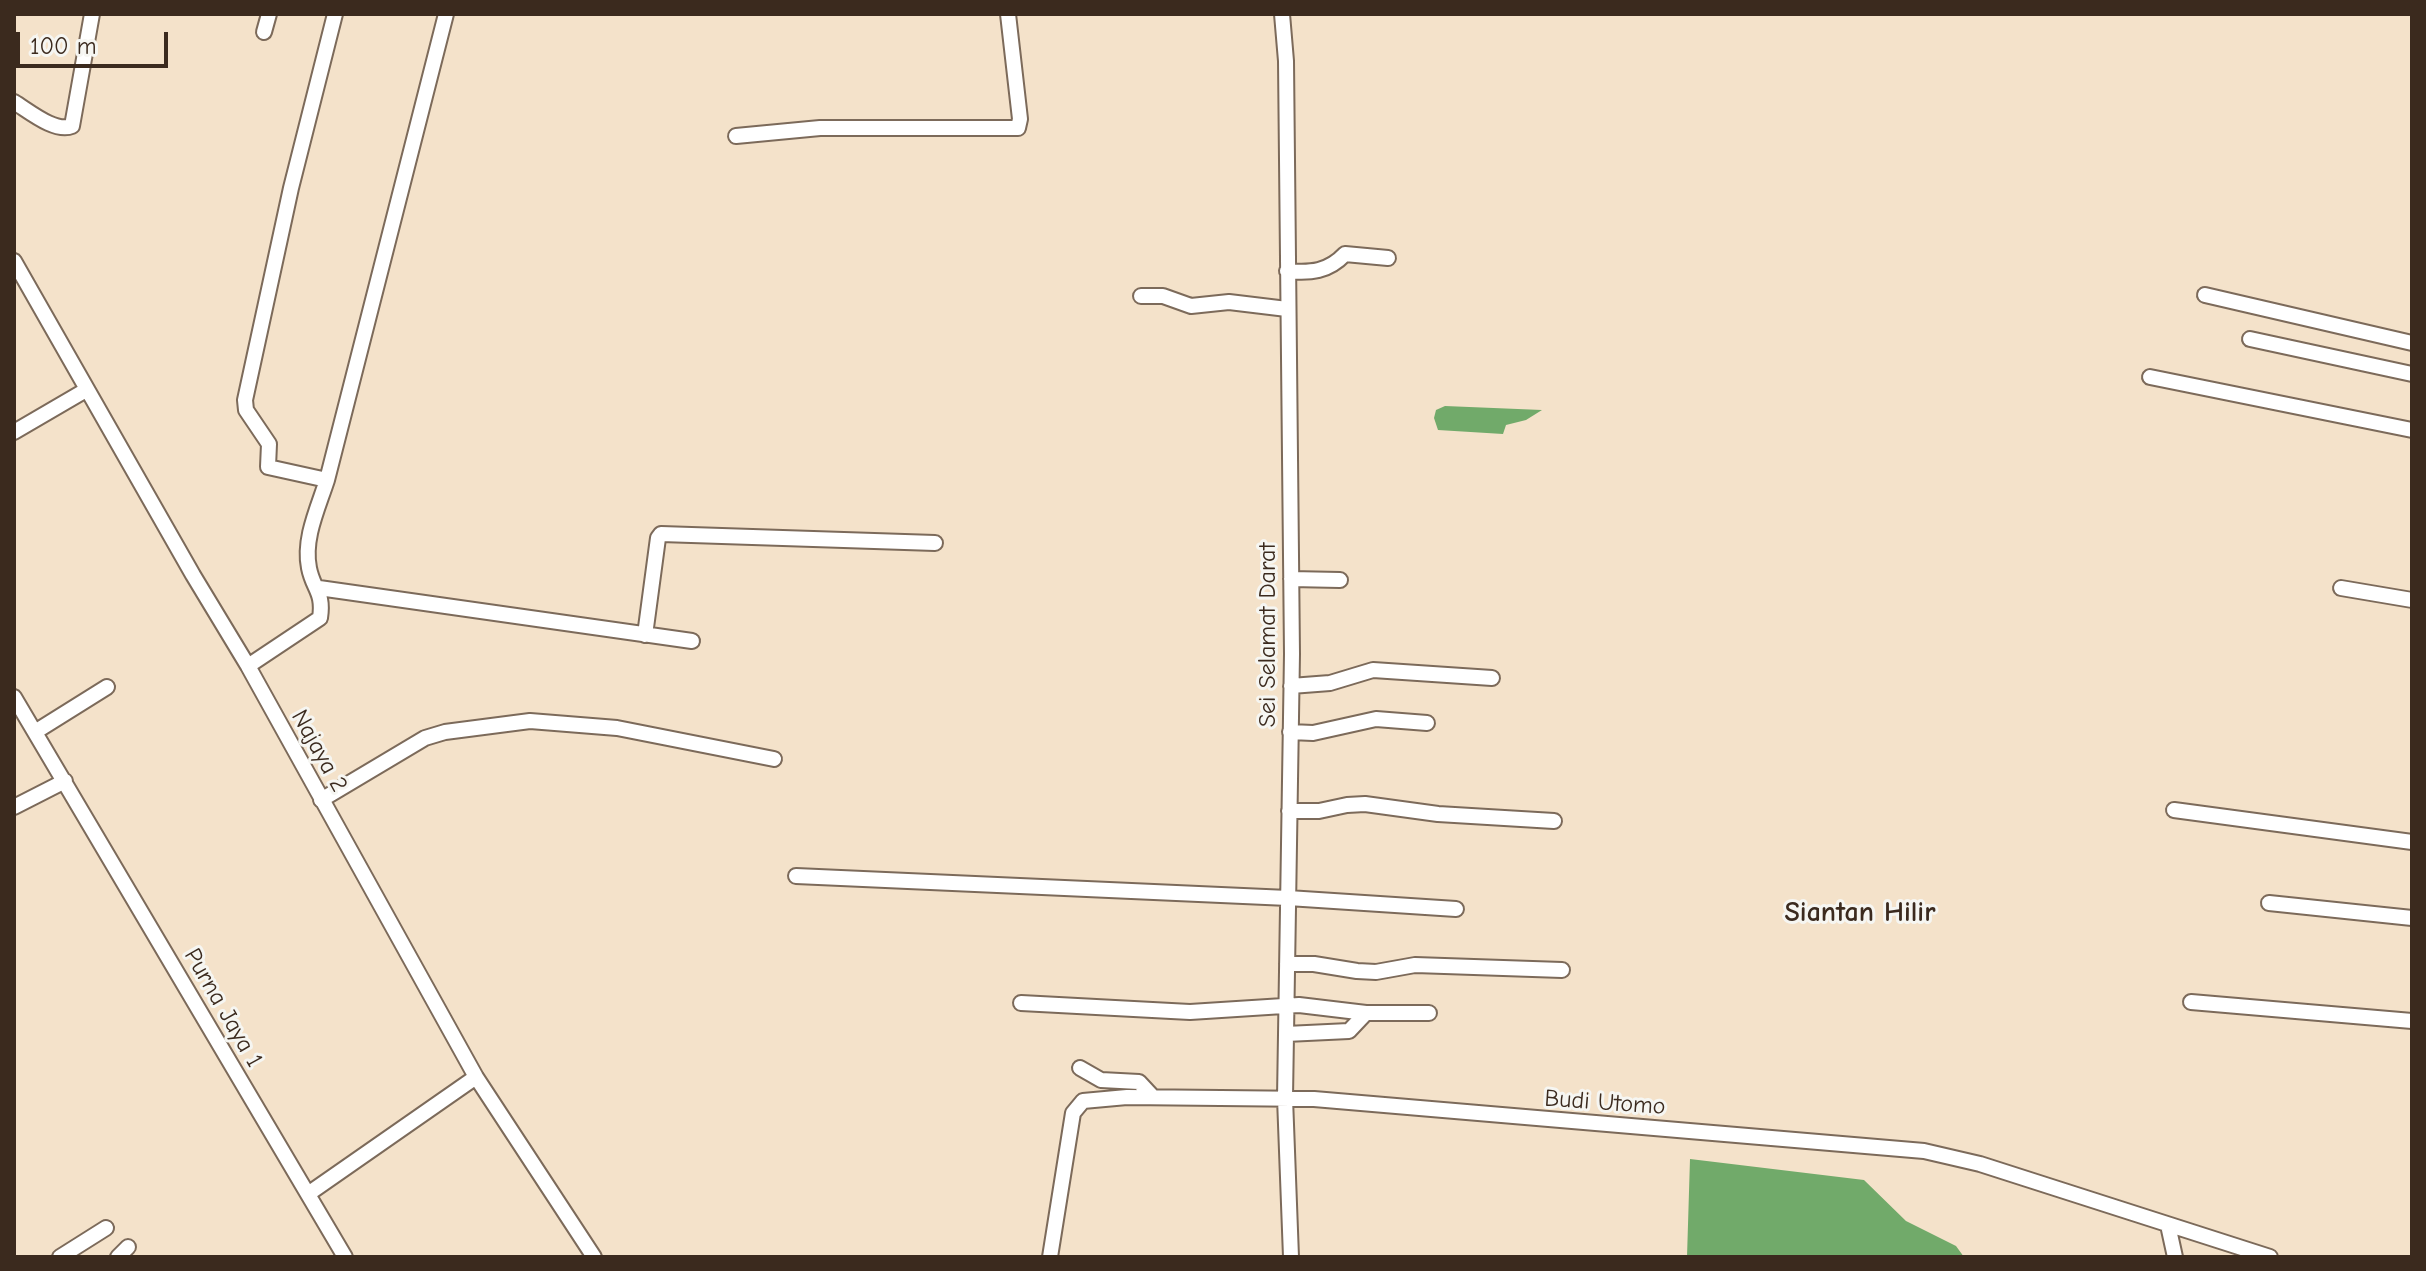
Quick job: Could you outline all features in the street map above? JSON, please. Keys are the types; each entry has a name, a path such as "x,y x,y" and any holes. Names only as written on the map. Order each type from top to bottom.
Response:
{"street":[{"path":"14,102 56,126 65,129 72,126 92,14"},
{"path":"264,32 269,14"},
{"path":"327,480 268,467 269,444 246,410 245,400 291,188 335,14"},
{"path":"248,666 320,618 319,588 309,570 310,533 327,480 446,14"},
{"path":"736,136 820,128 1018,128 1020,119 1008,14"},
{"name":"Sei Selamat Darat","path":"1282,14 1296,272 1287,309 1302,579 1301,732 1293,898 1301,964 1300,1034 1291,1098 1291,1257"},
{"path":"1296,272 1334,265 1345,254 1388,258"},
{"name":"Najaya 2","path":"14,261 248,666 476,1077 594,1257"},
{"path":"2205,295 2412,343"},
{"path":"1141,296 1163,296 1191,306 1229,302 1287,309"},
{"path":"2250,339 2412,374"},
{"path":"2150,377 2412,430"},
{"path":"14,432 86,390"},
{"path":"645,635 661,534 935,543"},
{"path":"1302,579 1340,580"},
{"path":"319,588 692,641"},
{"path":"2341,588 2412,600"},
{"path":"1302,685 1330,683 1373,670 1492,678"},
{"path":"35,732 107,687"},
{"name":"Purna Jaya 1","path":"14,697 345,1257"},
{"path":"1301,732 1376,719 1427,723"},
{"path":"321,800 425,738 445,732 530,721 617,728 774,759"},
{"path":"14,807 65,781"},
{"path":"1295,811 1365,804 1438,814 1554,821"},
{"path":"2174,810 2412,842"},
{"path":"796,876 1293,898 1456,909"},
{"path":"2269,903 2412,918"},
{"path":"1301,964 1376,972 1415,965 1562,970"},
{"path":"2191,1002 2412,1021"},
{"path":"1021,1003 1190,1012 1300,1006 1366,1013 1429,1013"},
{"path":"1300,1034 1349,1031 1366,1013"},
{"path":"1080,1068 1101,1080 1139,1082 1153,1097"},
{"path":"308,1194 476,1077"},
{"name":"Budi Utomo","path":"1050,1257 1076,1107 1083,1101 1153,1097 1314,1099 1924,1151 1980,1164 2270,1257"},
{"path":"2168,1225 2175,1257"},
{"path":"60,1257 106,1228"}],"green space":[{"path":"1445,406 1542,410 1526,420 1506,425 1503,434 1438,430 1434,418 1436,410"},
{"path":"1690,1159 1864,1180 1906,1221 1956,1246 1964,1257 1687,1257"}],"district":[{"name":"Siantan Hilir","path":"1860,913"}]}
